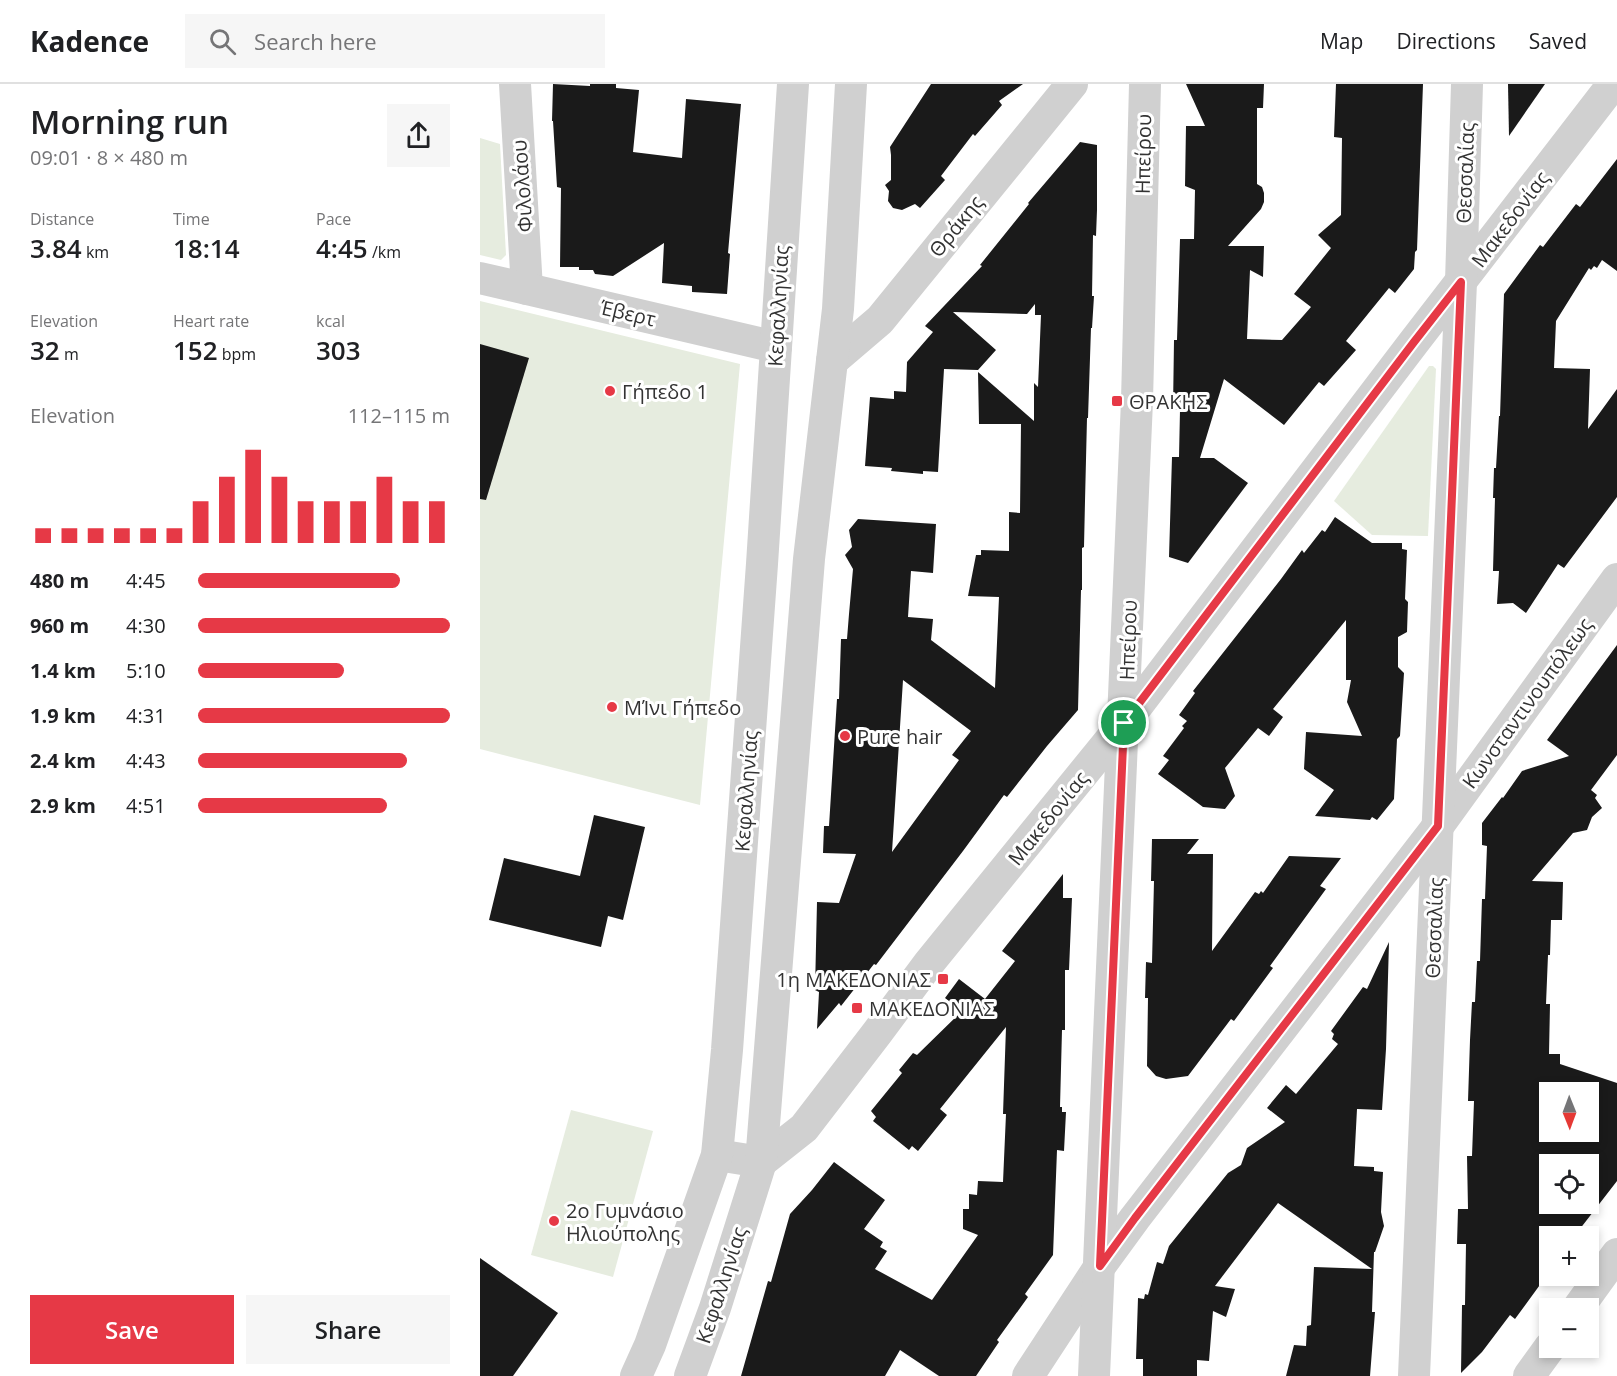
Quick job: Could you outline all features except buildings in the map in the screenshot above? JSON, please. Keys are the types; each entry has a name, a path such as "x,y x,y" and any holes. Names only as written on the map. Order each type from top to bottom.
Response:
{"street":[{"name":"Φιλολάου","path":"515,84 527,289"},
{"name":"Κεφαλληνίας","path":"636,1376 650,1345 717,1155 727,1050 761,576 793,84"},
{"name":"Κεφαλληνίας","path":"690,1376 716,1308 761,1162 809,559 838,309 851,84"},
{"name":"Θράκης","path":"832,361 880,320 1072,84"},
{"name":"Ηπείρου","path":"1094,1376 1137,401 1145,84"},
{"name":"Θεσσαλίας","path":"1414,1376 1461,282 1467,84"},
{"name":"Μακεδονίας","path":"761,1162 804,1128 929,963 1124,723 1613,84"},
{"name":"Έβερτ","path":"480,278 776,347"},
{"name":"Κωνσταντινουπόλεως","path":"1028,1376 1100,1266 1135,1218 1438,826 1617,579"},
{"path":"717,1155 761,1162"},
{"path":"1585,1298 1617,1254"},
{"path":"1529,1376 1542,1358"}],"shaded area":[{"path":"480,138 500,144 506,255 501,260 480,255"},
{"path":"480,301 740,364 700,805 480,749"},
{"path":"1429,366 1436,369 1428,536 1372,535 1334,501"},
{"path":"571,1110 653,1131 613,1277 531,1255"}],"place":[{"name":"Γήπεδο 1","path":"610,391"},
{"name":"ΘΡΑΚΗΣ","path":"1117,401"},
{"name":"ΜΊνι Γήπεδο","path":"612,707"},
{"name":"Pure hair","path":"845,736"},
{"name":"1η ΜΑΚΕΔΟΝΙΑΣ","path":"943,979"},
{"name":"ΜΑΚΕΔΟΝΙΑΣ","path":"857,1008"},
{"name":"2ο Γυμνάσιο Ηλιούπολης","path":"554,1221"}],"route":[{"path":"1461,282 1438,826 1100,1266 1124,723 1461,282"}]}
